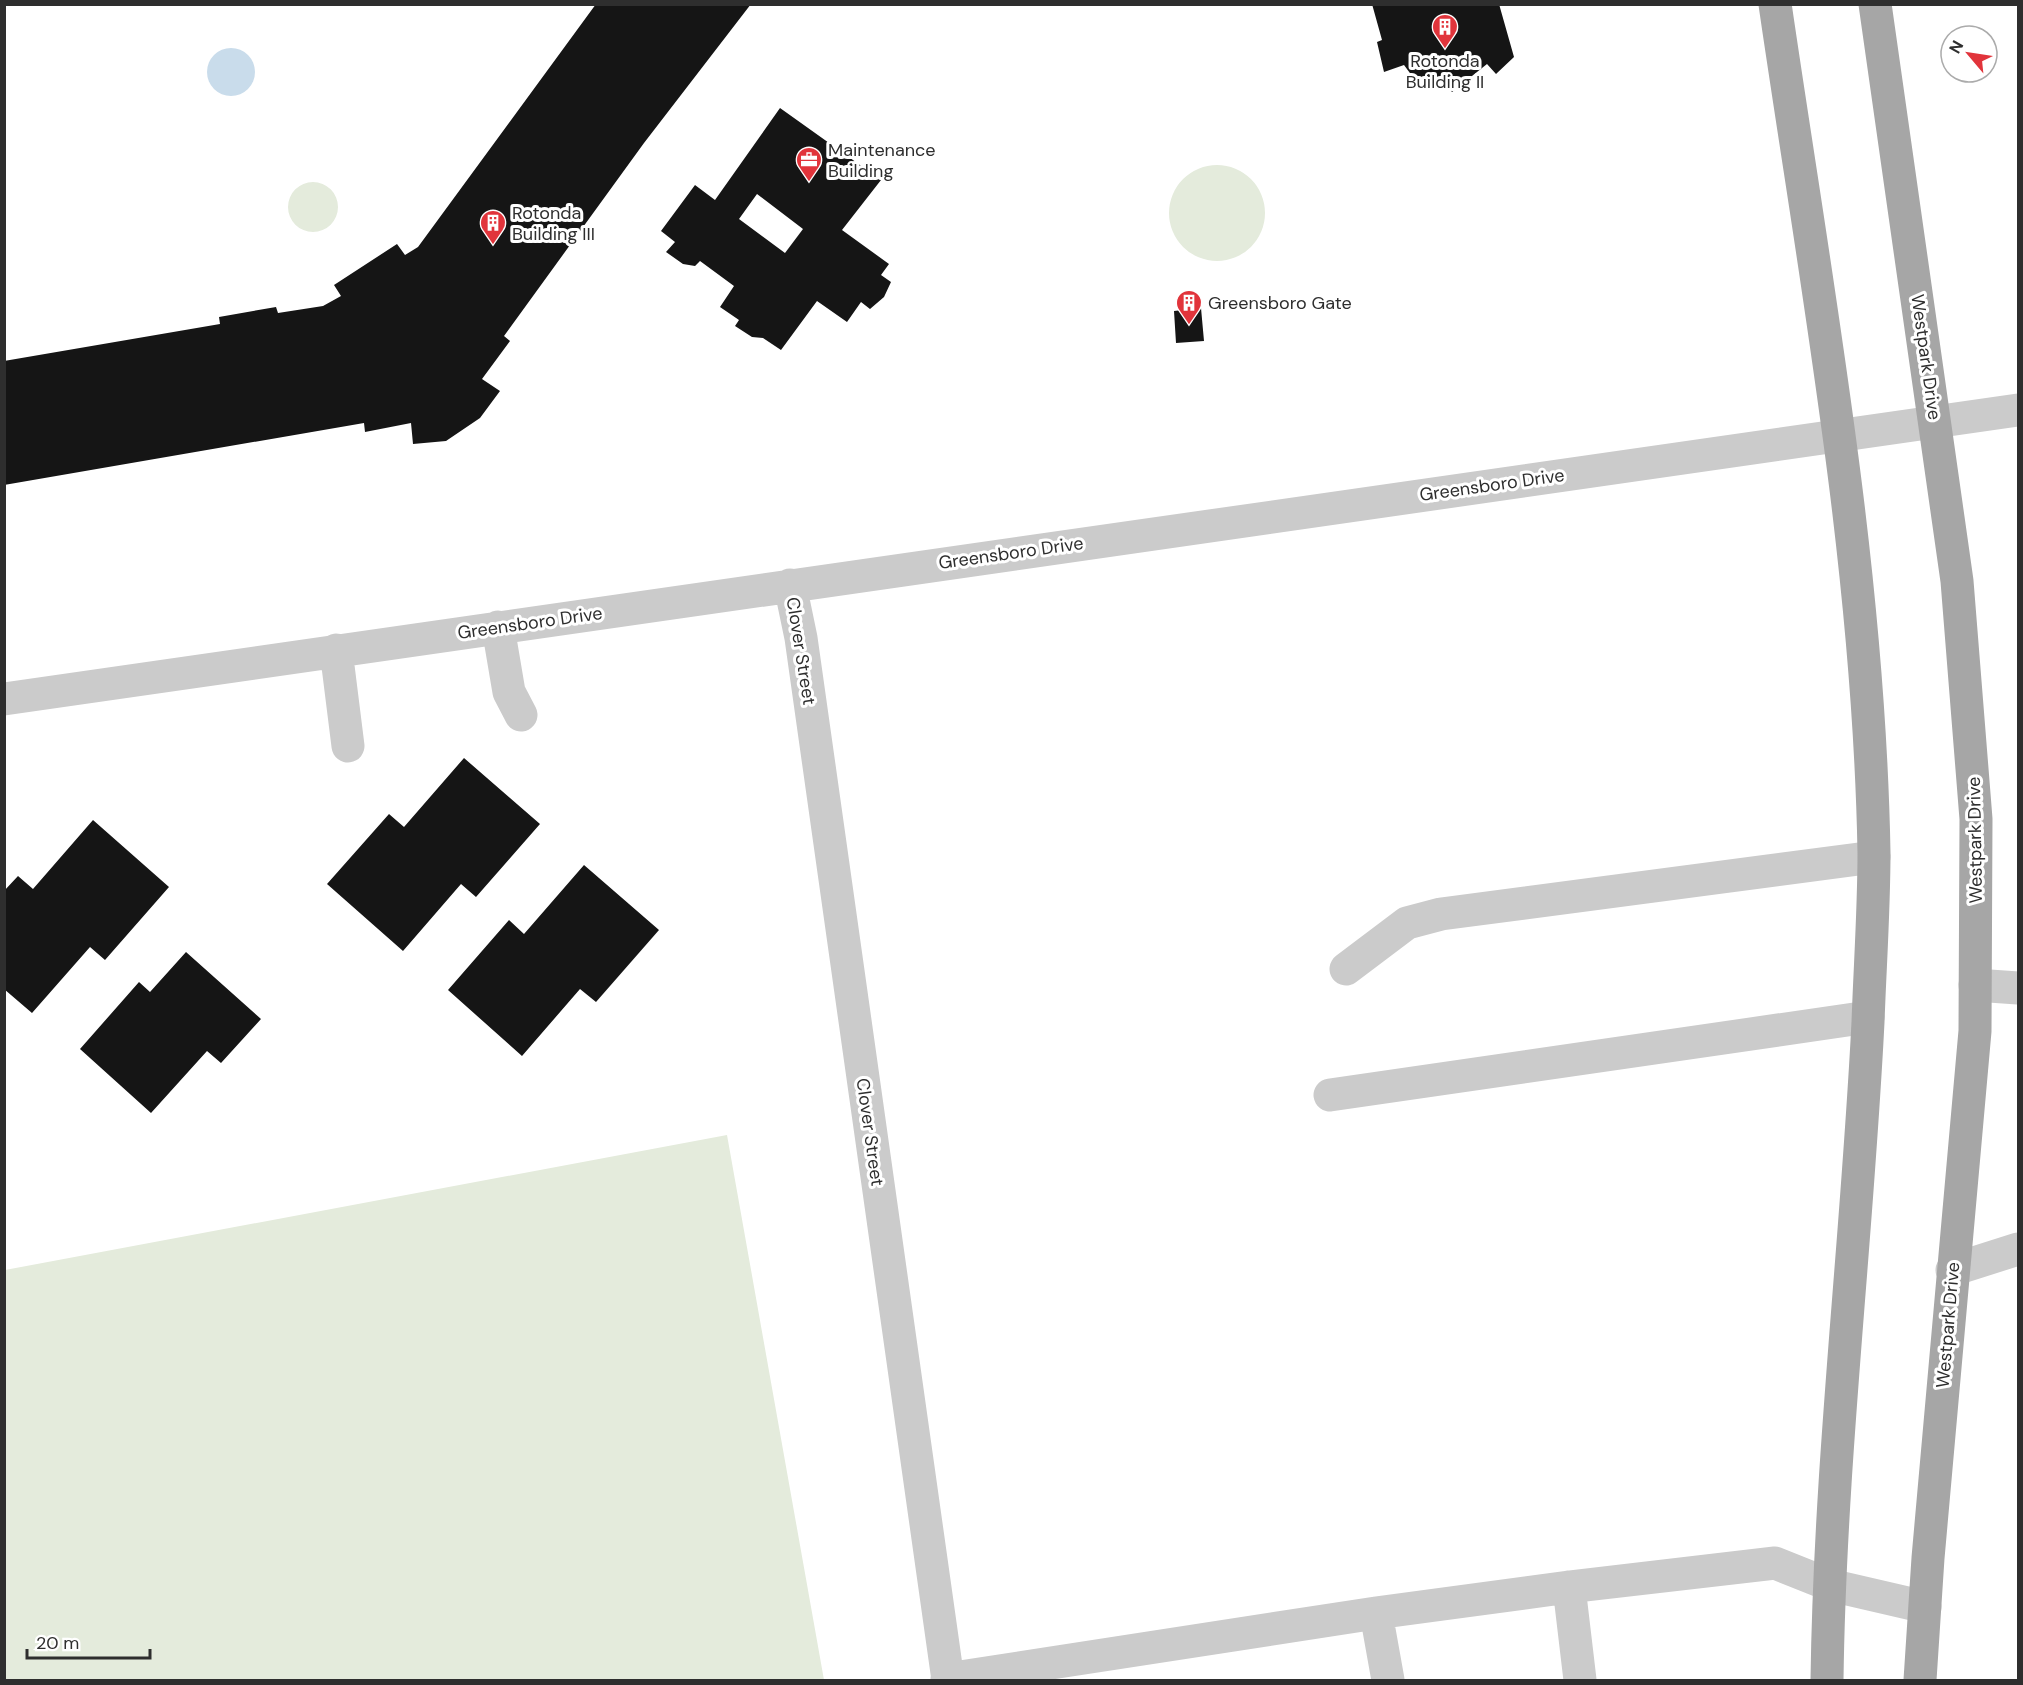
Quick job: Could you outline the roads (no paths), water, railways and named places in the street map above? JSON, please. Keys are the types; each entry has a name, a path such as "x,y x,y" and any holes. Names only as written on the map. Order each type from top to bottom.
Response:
{"main road":[{"path":"1775,4 1838,438 1863,653 1870,734 1874,857 1861,1164 1834,1486 1827,1680"},
{"name":"Westpark Drive","path":"1875,4 1957,581 1973,764 1978,878 1972,1066 1952,1270 1920,1680"}],"street":[{"name":"Greensboro Drive","path":"4,699 790,585 1838,438 2019,410"},
{"name":"Clover Street","path":"790,585 801,638 948,1680"},
{"path":"498,627 509,692 520,715"},
{"path":"336,650 348,746"},
{"path":"1346,969 1407,923 1441,914 1874,857"},
{"path":"1975,985 2019,988"},
{"path":"1330,1095 1868,1017"},
{"path":"1952,1270 2019,1249"},
{"path":"948,1680 1376,1613 1569,1587 1775,1563 1830,1585 1925,1607"},
{"path":"1569,1587 1580,1680"},
{"path":"1376,1613 1388,1680"}],"water":[{"path":"226,48 236,48 251,58 255,72 254,81 245,92 236,96 226,96 211,86 207,77 207,67 217,52"}],"place":[{"name":"Rotonda Building II","path":"1445,50"},
{"name":"Maintenance Building","path":"809,183"},
{"name":"Rotonda Building III","path":"493,246"},
{"name":"Greensboro Gate","path":"1189,326"}]}
